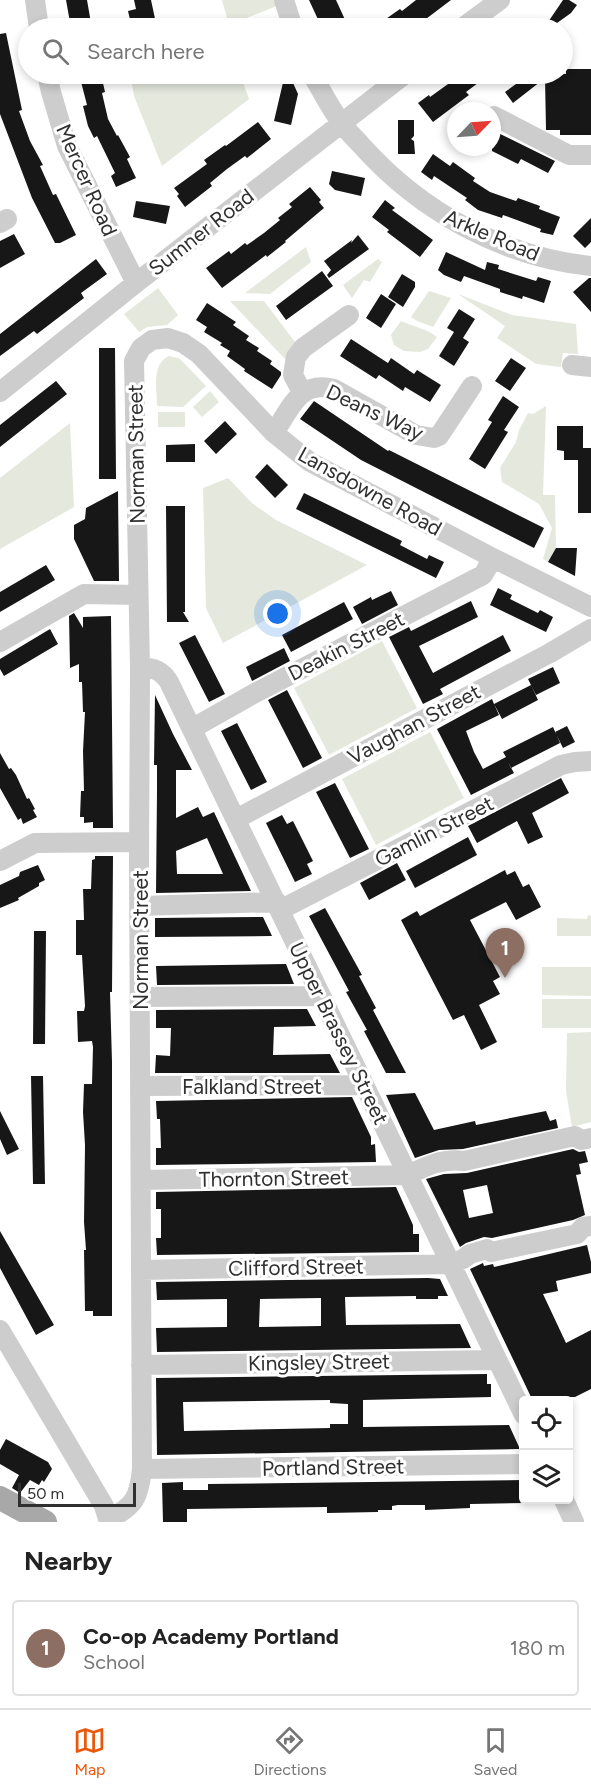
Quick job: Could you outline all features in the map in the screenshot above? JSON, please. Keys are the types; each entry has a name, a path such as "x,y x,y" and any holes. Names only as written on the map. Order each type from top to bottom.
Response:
{"main road":[{"path":"0,1498 45,1522"}],"street":[{"path":"35,0 38,18"},
{"path":"284,0 289,18"},
{"path":"476,18 500,0"},
{"name":"Mercer Road","path":"49,84 68,146 136,283"},
{"name":"Arkle Road","path":"317,84 341,123 371,157 422,202 473,231 537,256 591,266"},
{"name":"Sumner Road","path":"0,392 392,84"},
{"path":"501,120 570,155 591,154"},
{"path":"302,392 293,375 296,357 303,348 349,315"},
{"name":"Lansdowne Road","path":"141,348 152,340 168,338 183,343 199,354 274,433 310,462 591,607"},
{"name":"Norman Street","path":"109,1521 129,1508 139,1491 142,1469 139,842 141,668 134,361 141,348"},
{"name":"Deans Way","path":"274,433 302,392 324,386 334,389 416,435 434,438 439,436 472,386"},
{"name":"Deakin Street","path":"193,728 483,575 493,558"},
{"path":"0,642 84,594 138,595"},
{"name":"Vaughan Street","path":"236,819 591,629"},
{"name":"Upper Brassey Street","path":"141,668 154,668 165,676 193,728 519,1405"},
{"name":"Gamlin Street","path":"278,906 561,765 591,761"},
{"path":"0,861 34,843 139,842"},
{"path":"140,906 278,906"},
{"path":"140,997 321,996"},
{"name":"Falkland Street","path":"140,1086 364,1085"},
{"path":"408,1175 431,1164 453,1159 464,1161 575,1136 581,1140 591,1138"},
{"name":"Thornton Street","path":"141,1180 408,1175"},
{"path":"451,1264 470,1254 487,1249 491,1252 577,1233 583,1227 591,1226"},
{"name":"Clifford Street","path":"141,1270 451,1264"},
{"path":"0,1330 104,1506 109,1521"},
{"name":"Kingsley Street","path":"141,1365 497,1360"},
{"name":"Portland Street","path":"142,1469 519,1464"},
{"path":"566,1504 574,1522"}],"shaded area":[{"path":"222,0 275,0 277,6 247,18 227,18"},
{"path":"132,84 244,84 249,99 162,166 134,96"},
{"path":"306,247 311,262 270,294 245,293"},
{"path":"378,259 382,262 370,282 364,280 352,298 343,285"},
{"path":"158,288 178,315 167,325 147,327 139,332 124,314"},
{"path":"429,291 451,298 433,327 411,317"},
{"path":"458,294 512,315 576,324 578,354 563,353 561,367 536,364 497,338 505,326"},
{"path":"230,301 264,301 295,342 286,360"},
{"path":"401,321 437,337 428,349 420,352 404,351 394,345 391,335"},
{"path":"169,356 181,360 206,386 183,407 157,406 157,371 163,360"},
{"path":"210,391 219,402 202,417 193,407"},
{"path":"546,406 543,495 555,495 556,548 548,562 543,559 552,528 539,504 502,482 500,468 516,442 519,430 528,413 533,414"},
{"path":"158,412 185,412 185,427 158,427"},
{"path":"70,423 74,507 0,549 0,478"},
{"path":"228,478 252,503 276,520 367,565 223,643 206,608 203,488"},
{"path":"382,641 417,708 329,755 294,688"},
{"path":"430,732 464,798 376,845 342,779"},
{"path":"588,915 591,916 591,936 557,936 557,918 587,919"},
{"path":"542,967 591,967 591,996 542,995"},
{"path":"542,999 591,999 591,1028 542,1028"},
{"path":"591,1032 591,1122 572,1127 566,1091 567,1033"}],"building":[{"path":"66,0 87,0 90,18 69,18"},
{"path":"134,0 151,0 155,18 130,18 128,11 136,9"},
{"path":"309,0 336,0 344,18 317,18"},
{"path":"416,0 451,0 427,18 387,18 400,9 402,11"},
{"path":"563,0 569,0 577,5 564,18 551,18"},
{"path":"6,33 22,110 19,111 30,141 43,165 40,166 53,195 56,194 76,235 60,243 55,243 32,198 0,114 0,34"},
{"path":"573,69 591,69 591,135 560,135 560,130 546,130 545,84 573,84"},
{"path":"82,84 103,84 105,92 102,93 108,119 130,157 127,159 136,178 116,187 111,176 115,173 97,136 94,138 88,126 83,106 87,105"},
{"path":"283,84 294,84 298,94 291,125 274,121"},
{"path":"448,84 477,84 466,92 469,95 460,102 447,102 447,112 433,122 418,103 429,95 430,97"},
{"path":"516,84 537,84 513,103 505,92"},
{"path":"398,120 414,120 414,136 411,139 414,141 415,154 398,154"},
{"path":"258,122 271,139 247,158 245,156 227,169 210,183 212,186 185,207 174,188 207,164 204,160"},
{"path":"501,134 555,161 548,173 521,159 518,164 501,156"},
{"path":"433,154 450,166 453,162 475,178 473,181 490,192 516,201 518,198 560,217 553,235 540,232 541,229 503,215 502,218 478,210 465,200 467,198 434,176 432,180 421,172"},
{"path":"332,171 365,178 361,196 335,190 329,184"},
{"path":"310,187 321,200 319,202 324,208 267,257 266,255 222,288 206,268 229,251 231,254 264,233 292,207 289,204"},
{"path":"385,200 395,208 392,210 433,240 420,257 387,232 389,230 372,217"},
{"path":"136,201 170,206 166,224 133,217"},
{"path":"591,218 591,242 585,248 573,236"},
{"path":"14,234 25,254 0,268 0,241"},
{"path":"358,235 369,249 329,278 327,275 331,270 324,261 352,240 351,243"},
{"path":"446,252 485,270 487,262 499,265 498,269 536,281 538,277 551,281 544,303 500,292 500,289 464,276 461,282 444,275 438,270"},
{"path":"96,259 107,274 81,293 84,298 37,334 34,331 0,356 0,334"},
{"path":"322,271 333,286 286,320 276,306"},
{"path":"402,274 415,282 415,287 403,307 388,297"},
{"path":"591,278 591,312 573,292"},
{"path":"381,294 396,304 381,328 366,318"},
{"path":"207,303 236,322 233,325 249,336 246,340 259,348 257,351 272,361 270,364 281,372 272,389 244,371 245,369 227,356 230,351 220,345 222,343 204,332 207,327 196,320"},
{"path":"459,309 475,319 463,338 469,342 454,366 439,356 454,332 447,328"},
{"path":"351,339 388,363 391,358 414,374 417,370 441,385 430,402 405,387 403,391 379,375 376,379 340,356"},
{"path":"99,348 115,348 116,479 99,479"},
{"path":"511,358 526,368 510,391 495,381"},
{"path":"56,381 67,394 0,447 0,425"},
{"path":"503,396 519,407 504,430 508,432 485,469 469,459 492,422 488,420"},
{"path":"314,401 388,451 544,528 534,548 361,460 300,419"},
{"path":"225,421 237,434 216,454 204,441"},
{"path":"557,426 583,426 583,448 591,448 591,513 578,513 578,460 564,460 564,451 557,450"},
{"path":"195,444 195,462 166,462 166,445"},
{"path":"267,464 288,485 275,498 255,477"},
{"path":"118,491 119,581 94,581 74,539 74,525 85,519 86,508"},
{"path":"304,493 402,541 400,545 427,559 429,555 444,562 436,578 296,509"},
{"path":"166,506 185,506 185,612 183,612 189,622 167,622"},
{"path":"556,548 577,548 575,576 548,562"},
{"path":"46,565 55,580 0,612 0,592"},
{"path":"498,588 512,595 510,599 538,613 540,610 553,617 546,632 490,605"},
{"path":"391,591 398,605 362,624 353,607 371,597 372,600"},
{"path":"471,601 478,617 419,646 433,673 503,635 511,651 440,689 443,694 423,704 389,637 409,627 411,631"},
{"path":"344,602 353,619 291,652 282,635"},
{"path":"74,613 83,628 83,617 111,616 113,828 93,828 93,822 84,823 84,817 80,817 81,791 84,791 85,712 83,712 82,682 79,682 79,664 70,668 69,616"},
{"path":"50,629 58,644 4,676 0,669 0,659"},
{"path":"195,635 225,694 209,702 179,643"},
{"path":"284,648 290,661 252,681 246,667"},
{"path":"553,667 560,683 536,695 528,679"},
{"path":"531,685 538,700 502,719 494,704"},
{"path":"287,690 322,758 303,768 268,700"},
{"path":"155,695 192,770 176,770 176,818 198,807 203,817 214,812 251,891 156,893 157,765 154,765","holes":["207,838 223,874 177,874 176,851"]},
{"path":"492,699 499,715 466,731 483,769 506,757 503,752 553,727 560,743 511,768 514,773 471,795 437,729"},
{"path":"237,723 267,782 251,790 221,731"},
{"path":"567,726 575,742 563,748 555,732"},
{"path":"0,753 9,769 11,768 16,775 27,799 29,798 35,809 33,810 37,817 23,824 21,818 18,820 0,788"},
{"path":"561,778 569,793 532,813 543,837 528,844 517,821 477,843 468,826"},
{"path":"335,783 369,849 350,858 316,792"},
{"path":"282,815 287,824 293,821 313,861 307,864 312,874 295,882 266,823"},
{"path":"468,837 477,855 415,888 406,871"},
{"path":"95,856 113,856 112,992 110,992 112,1316 93,1316 93,1311 85,1311 83,1112 84,1084 92,1084 93,1047 92,1041 78,1042 77,1011 84,1011 85,1006 82,955 76,955 76,920 84,920 83,889 91,889 92,860"},
{"path":"397,863 406,880 369,900 360,883"},
{"path":"38,865 45,880 18,898 19,900 0,908 0,885 19,876 20,872"},
{"path":"505,870 507,875 515,871 523,887 529,884 541,907 516,920 506,902 470,920 500,977 493,981 500,994 479,1005 497,1042 481,1050 464,1015 453,1020 401,920 417,911 420,916"},
{"path":"325,908 362,975 359,976 376,1008 373,1010 406,1073 386,1073 364,1031 367,1030 346,992 349,991 309,916"},
{"path":"263,917 272,936 155,937 155,918"},
{"path":"34,931 46,931 45,1044 33,1044"},
{"path":"286,964 294,984 157,985 156,966"},
{"path":"307,1009 316,1026 274,1027 273,1055 330,1054 340,1073 155,1073 156,1055 170,1056 171,1028 156,1028 156,1010"},
{"path":"31,1076 43,1076 45,1184 33,1184"},
{"path":"415,1093 434,1130 475,1121 476,1125 546,1111 550,1121 556,1119 558,1128 463,1149 439,1150 415,1158 386,1095"},
{"path":"352,1097 371,1137 371,1145 375,1144 376,1162 156,1165 156,1148 161,1148 160,1119 157,1119 156,1101"},
{"path":"0,1111 19,1149 7,1155 0,1139"},
{"path":"573,1149 579,1152 585,1151 588,1162 579,1164 581,1174 576,1175 585,1215 573,1220 492,1238 484,1237 460,1247 426,1179 444,1174 467,1173","holes":["487,1185 493,1213 469,1218 463,1190"]},
{"path":"396,1187 413,1225 413,1234 419,1234 419,1252 157,1255 156,1238 161,1238 161,1209 156,1209 156,1192"},
{"path":"0,1231 54,1325 36,1335 0,1268"},
{"path":"587,1245 591,1273 556,1281 558,1291 543,1294 566,1343 591,1330 591,1389 575,1397 531,1396 470,1269 483,1263 484,1266 493,1264 494,1267"},
{"path":"440,1279 448,1296 438,1296 438,1299 416,1299 416,1296 345,1297 346,1325 460,1324 471,1348 157,1352 156,1328 227,1327 227,1299 157,1300 156,1282","holes":["321,1298 321,1326 259,1327 260,1299"]},
{"path":"487,1374 487,1384 491,1384 491,1397 363,1400 363,1427 509,1425 519,1447 519,1449 157,1455 156,1378","holes":["330,1400 330,1403 348,1404 348,1424 330,1424 330,1428 184,1431 183,1402"]},
{"path":"6,1439 48,1462 52,1469 44,1482 42,1480 39,1485 30,1480 20,1493 12,1488 19,1475 0,1464 0,1450"},
{"path":"519,1480 519,1503 470,1504 470,1508 425,1510 425,1505 398,1505 392,1506 392,1510 378,1510 378,1512 327,1513 327,1507 187,1509 187,1522 163,1522 162,1483 183,1482 183,1490 208,1490 208,1484"}],"place":[{"name":"Co-op Academy Portland","path":"505,978"}]}
